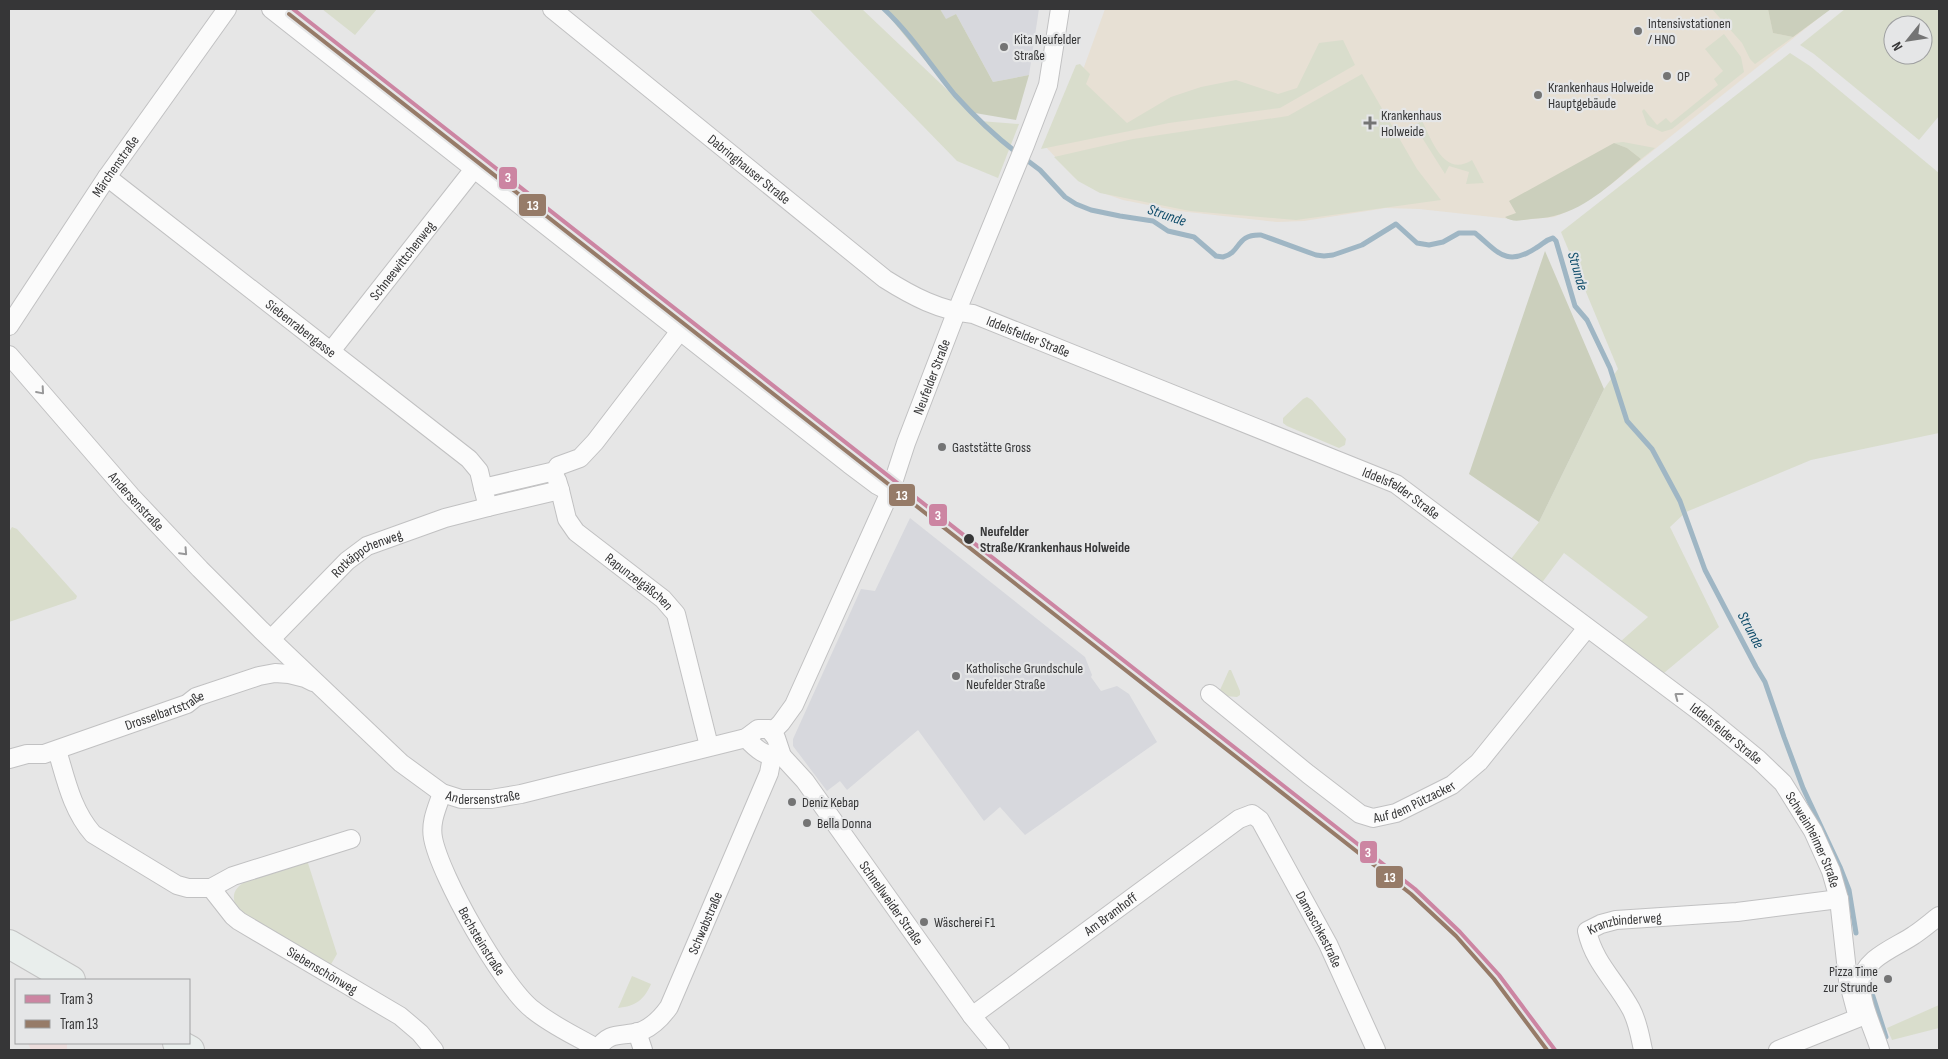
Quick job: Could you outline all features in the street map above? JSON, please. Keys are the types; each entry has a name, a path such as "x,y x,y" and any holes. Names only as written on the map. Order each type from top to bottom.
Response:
{"main road":[{"path":"9,944 69,979"},
{"path":"179,1044 190,1050"}],"street":[{"name":"Märchenstraße","path":"9,326 107,177 227,9"},
{"path":"272,9 862,475 877,486 890,492"},
{"name":"Dabringhauser Straße","path":"552,9 885,278 915,297 956,313"},
{"name":"Neufelder Straße","path":"772,732 794,705 890,492 906,443 956,313 1048,85 1060,9"},
{"name":"Schneewittchenweg","path":"331,352 474,169"},
{"name":"Siebenrabengasse","path":"107,177 469,459 479,471 484,488"},
{"name":"Iddelsfelder Straße","path":"956,313 973,314 1396,484 1703,714 1758,759 1783,783"},
{"path":"488,507 484,488 555,471 558,466 580,458 586,453 680,331"},
{"name":"Andersenstraße","path":"9,355 131,496 200,569 271,640 401,763 442,793 461,799 501,797 746,738 758,728 765,728 772,732"},
{"path":"555,471 560,490"},
{"name":"Rotkäppchenweg","path":"271,640 347,561 367,546 445,518 560,490"},
{"name":"Rapunzelgäßchen","path":"560,490 567,519 576,532 663,600 676,614 710,746"},
{"name":"Auf dem Pützacker","path":"1210,694 1360,814 1373,818 1396,813 1452,785 1479,762 1587,628"},
{"path":"271,640 275,673"},
{"name":"Drosselbartstraße","path":"9,759 27,754 44,754 57,750 187,704 196,696 259,676 275,673 305,678 320,686"},
{"path":"746,738 760,752 777,756 776,738 772,732"},
{"path":"57,750 77,812 93,834 177,885 188,888 211,888 233,876 351,838"},
{"name":"Schnellweider Straße","path":"777,756 805,781 972,1016 1000,1050"},
{"name":"Schwabstraße","path":"597,1050 610,1036 637,1032 649,1027 665,1013 777,756"},
{"name":"Schweinheimer Straße","path":"1778,1050 1858,1018 1848,980 1839,899 1831,871 1813,831 1783,783"},
{"name":"Bechsteinstraße","path":"442,793 432,822 433,838 440,860 463,908 496,963 519,997 532,1009 597,1050"},
{"name":"Am Bramhoff","path":"972,1016 1239,819 1252,814"},
{"name":"Damaschkestraße","path":"1252,814 1260,820 1328,944 1376,1050"},
{"name":"Siebenschönweg","path":"211,888 239,921 400,1016 420,1033 434,1050"},
{"name":"Schweinheimer Straße","path":"1737,912 1839,899"},
{"name":"Kranzbinderweg","path":"1643,1050 1631,1009 1591,948 1587,931 1601,924 1616,920 1737,912"},
{"path":"1880,1050 1862,993 1861,981 1866,969 1877,958 1914,936 1939,916"},
{"path":"637,1032 643,1050"}],"shaded area":[{"name":"Kita Neufelder Straße","path":"940,9 1039,9 1029,75 993,82 956,14 946,20"},
{"name":"Krankenhaus Holweide","path":"1105,9 1830,9 1605,189 1571,210 1554,217 1520,220 1419,209 1386,208 1304,221 1277,222 1179,211 1123,200 1097,191 1074,177 1045,146 1076,77 1084,67"},
{"name":"Katholische Grundschule Neufelder Straße","path":"910,518 1085,657 1092,675 1091,677 1101,691 1117,686 1129,694 1157,742 1025,835 1000,807 984,821 918,730 847,790 840,781 827,791 793,746 793,739 861,589 875,591"},
{"path":"28,1044 67,1044 67,1050 31,1050"}],"green space":[{"path":"322,9 377,9 355,35"},
{"path":"809,9 862,9 980,121 1019,124 998,178 957,161"},
{"path":"883,9 940,9 946,19 956,14 993,82 1029,75 1016,120 975,113 951,92"},
{"path":"1712,9 1768,9 1773,33 1793,37 1755,64 1750,59 1742,43"},
{"path":"1768,9 1831,9 1793,37 1773,33"},
{"path":"1845,9 1939,9 1939,116 1919,140 1814,54 1800,45"},
{"path":"1724,34 1741,57 1744,72 1672,129 1662,132 1647,125 1642,111 1644,109 1657,125 1666,118 1671,123 1718,85 1714,79 1723,71 1705,49"},
{"path":"1343,40 1355,65 1280,108 1169,123 1041,149 1076,65 1080,64 1090,74 1086,84 1127,123 1171,97 1201,87 1236,80 1278,94 1297,88 1319,43"},
{"path":"1790,53 1810,66 1939,173 1939,433 1811,460 1686,512 1670,527 1719,627 1664,673 1620,642 1648,617 1564,553 1541,584 1511,559 1539,522 1604,389 1618,369 1561,232"},
{"path":"1362,74 1417,169 1441,200 1296,220 1190,211 1100,193 1078,181 1054,157 1133,139 1288,116"},
{"path":"1422,121 1440,154 1447,161 1454,164 1462,164 1472,160 1484,183 1466,184 1469,172 1449,166 1445,174 1414,125"},
{"path":"1623,142 1655,148 1641,159 1627,148 1614,143"},
{"path":"1614,143 1627,148 1641,159 1590,200 1578,207 1551,217 1518,221 1505,217 1516,213 1509,201"},
{"path":"1545,251 1604,389 1539,522 1469,474"},
{"path":"1307,397 1312,400 1346,439 1345,445 1339,448 1283,423 1283,418"},
{"path":"12,527 17,529 77,596 76,599 9,622 9,532"},
{"path":"1229,670 1231,670 1240,691 1240,695 1237,697 1225,696 1220,690"},
{"path":"307,860 337,954 330,966 240,914 235,904 235,891 241,884"},
{"path":"632,976 651,984 642,998 635,1004 618,1008"},
{"path":"1939,1005 1939,1028 1892,1040 1887,1028"}],"waterway":[{"name":"Strunde","path":"884,9 912,40 962,103 1017,153"},
{"name":"Strunde","path":"1024,158 1040,170 1065,197 1076,204 1091,210 1153,221 1168,231 1194,237 1216,256 1223,257 1229,255 1243,240 1253,235 1261,235 1316,255 1333,255 1362,245 1396,224 1417,243 1429,245 1443,242 1459,233 1475,233 1496,251 1509,257 1526,254 1553,238 1556,241 1575,306 1587,320 1610,368 1627,421 1652,449 1680,501 1705,570 1765,682 1803,788 1849,890 1856,933"},
{"name":"Strunde","path":"1869,984 1886,1037"}],"tram line":[{"name":"3","path":"293,9 1415,889 1460,932 1499,975 1555,1050"},
{"name":"13","path":"289,14 1411,894 1456,936 1494,979 1547,1050"}],"place":[{"name":"Intensivstationen / HNO","path":"1638,31"},
{"name":"Kita Neufelder Straße","path":"1004,47"},
{"name":"OP","path":"1667,76"},
{"name":"Krankenhaus Holweide Hauptgebäude","path":"1538,95"},
{"name":"Krankenhaus Holweide","path":"1370,123"},
{"name":"Gaststätte Gross","path":"942,447"},
{"name":"Neufelder Straße/Krankenhaus Holweide","path":"969,539"},
{"name":"Katholische Grundschule Neufelder Straße","path":"956,676"},
{"name":"Deniz Kebap","path":"792,802"},
{"name":"Bella Donna","path":"807,823"},
{"name":"Wäscherei F1","path":"924,922"},
{"name":"Pizza Time zur Strunde","path":"1888,979"}]}
